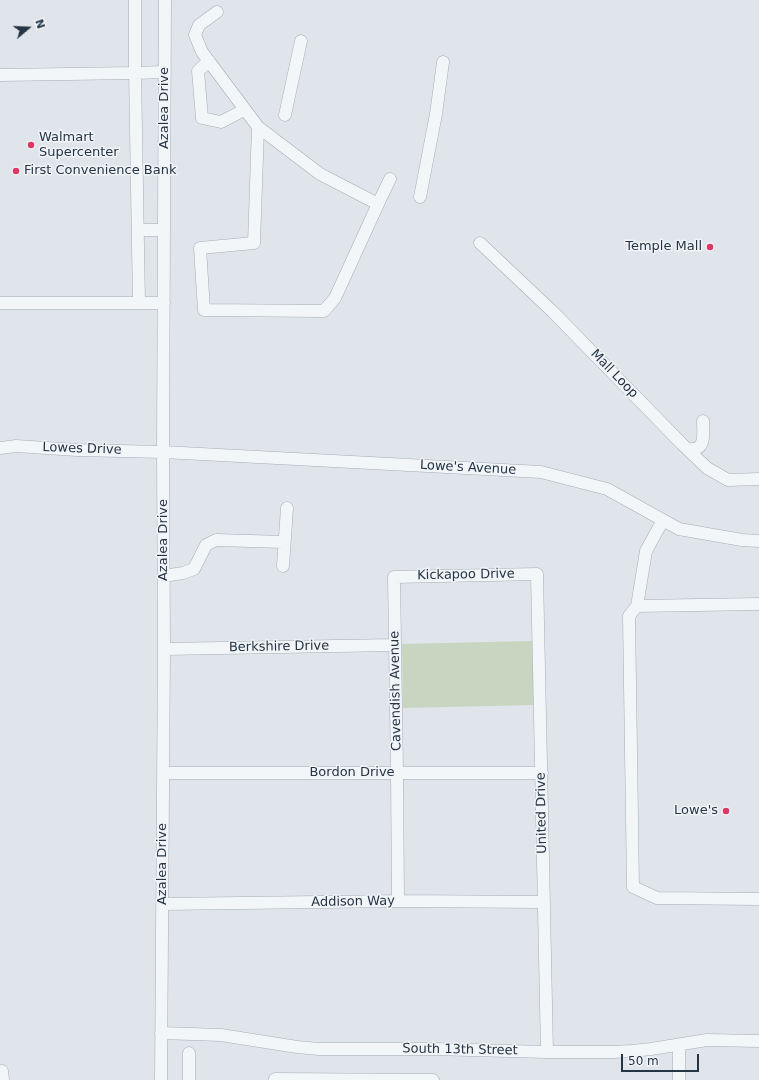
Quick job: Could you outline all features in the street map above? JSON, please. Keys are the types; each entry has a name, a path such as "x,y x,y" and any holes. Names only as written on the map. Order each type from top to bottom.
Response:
{"street":[{"path":"135,0 139,303"},
{"name":"Azalea Drive","path":"161,1080 166,0"},
{"path":"217,12 199,25 195,35 202,52 258,127 320,174 378,204"},
{"path":"285,115 301,41"},
{"path":"209,61 198,71 202,118 221,122 244,110"},
{"path":"420,197 444,62"},
{"path":"0,74 165,72"},
{"path":"258,127 254,243 200,248 204,310 324,311 335,298 390,179"},
{"path":"138,230 164,230"},
{"name":"Mall Loop","path":"480,243 554,312 707,468 728,480 759,479"},
{"path":"0,303 164,303"},
{"path":"689,450 700,446 703,442 703,421"},
{"name":"Lowes Drive","path":"0,448 16,446 77,450 163,452"},
{"name":"Lowe's Avenue","path":"163,452 540,472 607,489 679,529 742,540 759,541"},
{"path":"283,566 287,508"},
{"path":"663,520 646,551 637,606 629,616 633,887 657,898 759,899"},
{"path":"164,576 184,574 194,569 206,545 216,540 284,542"},
{"name":"Kickapoo Drive","path":"394,577 537,574"},
{"name":"United Drive","path":"537,574 542,773 546,1052"},
{"name":"Cavendish Avenue","path":"394,577 398,901"},
{"path":"637,606 759,604"},
{"name":"Berkshire Drive","path":"164,649 394,645"},
{"name":"Bordon Drive","path":"163,773 542,773"},
{"name":"Addison Way","path":"163,904 398,901 543,902"},
{"name":"South 13th Street","path":"161,1034 221,1035 319,1049 432,1049 546,1052 651,1049 707,1040 759,1041"},
{"path":"679,1045 679,1080"},
{"path":"189,1053 189,1080"},
{"path":"275,1080 433,1080"}],"green space":[{"path":"533,641 535,705 403,708 402,644"}],"place":[{"name":"Walmart Supercenter","path":"31,145"},
{"name":"First Convenience Bank","path":"16,171"},
{"name":"Temple Mall","path":"710,247"},
{"name":"Lowe's","path":"726,811"}]}
